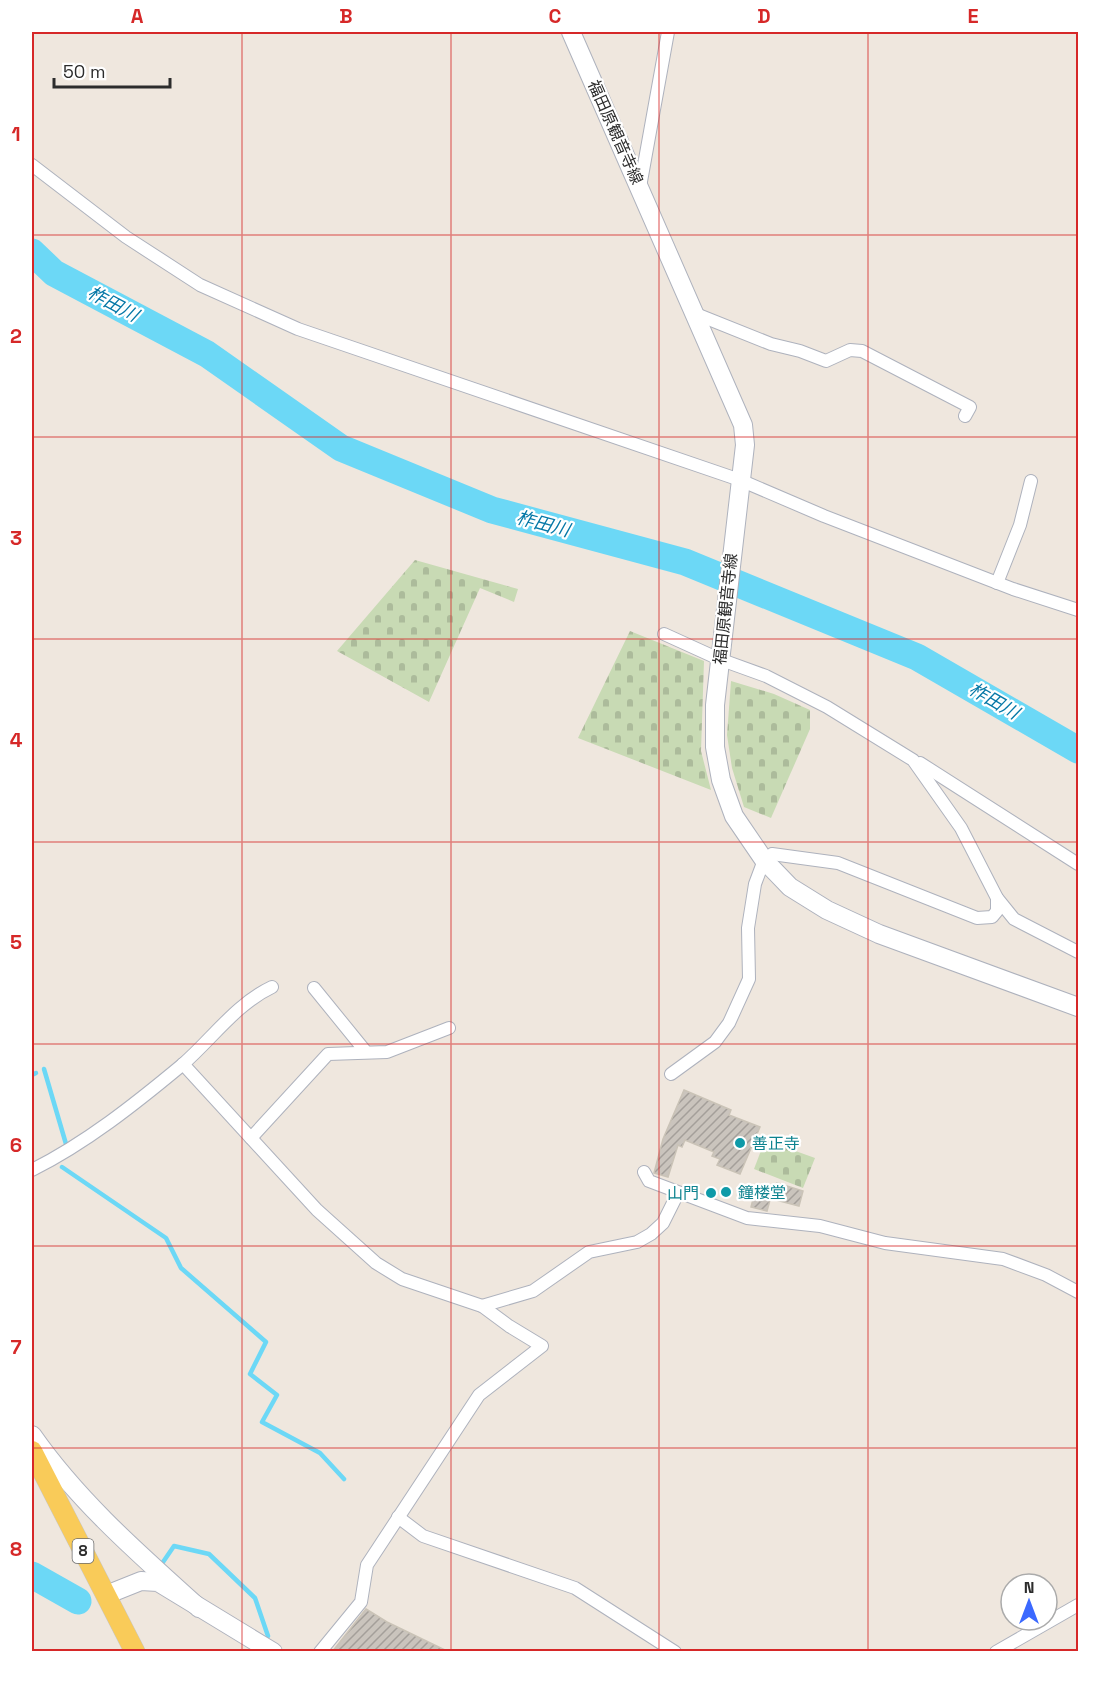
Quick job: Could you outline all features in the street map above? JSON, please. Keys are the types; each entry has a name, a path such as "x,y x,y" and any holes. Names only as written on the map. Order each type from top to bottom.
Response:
{"main road":[{"name":"福田原観音寺線","path":"571,32 743,425 745,445 719,659 715,747 721,780 734,816 764,860 790,887 827,910 879,934 1078,1007"},
{"path":"32,1435 65,1479 113,1529 199,1608"},
{"name":"8","path":"32,1451 135,1652"},
{"path":"106,1595 141,1581 158,1582 273,1652"}],"street":[{"path":"640,187 668,32"},
{"path":"32,165 126,237 201,285 298,329 740,480 824,516 997,583 1078,610"},
{"path":"696,314 771,344 800,351 826,361 850,350 862,351 970,407 965,416"},
{"path":"997,583 1020,525 1031,481"},
{"path":"664,634 719,659 766,676 827,707 1078,864"},
{"path":"914,760 961,828 997,898 1014,919 1078,952"},
{"path":"671,1074 716,1042 729,1023 749,979 750,912 755,884 764,860 772,854 838,863 977,918 992,916 998,911 997,898"},
{"path":"32,1170 73,1149 183,1064 253,996 272,987"},
{"path":"314,988 366,1052"},
{"path":"251,1138 328,1054 387,1052 450,1028"},
{"path":"183,1064 317,1210 376,1263 402,1279 482,1306 542,1346 479,1395 367,1565 361,1602 320,1652"},
{"path":"644,1172 649,1181 747,1218 820,1226 885,1242 1003,1259 1046,1275 1078,1292"},
{"path":"482,1306 533,1291 589,1252 638,1242 663,1223 678,1193"},
{"path":"398,1517 423,1536 575,1588 675,1652"},
{"path":"996,1652 1078,1605"}],"green space":[{"path":"415,560 518,589 514,602 480,588 429,702 337,651"},
{"path":"630,631 704,661 701,751 711,790 578,738"},
{"path":"731,681 774,694 810,710 810,729 771,818 744,807 732,768 727,735"},
{"path":"765,1140 815,1158 803,1188 754,1169"}],"building":[{"path":"684,1090 731,1110 729,1115 760,1127 740,1174 717,1165 720,1159 712,1156 714,1152 685,1140 682,1147 678,1145 668,1177 654,1173 663,1139"},
{"path":"777,1183 803,1191 799,1206 772,1199"},
{"path":"757,1184 773,1189 767,1211 751,1207"},
{"path":"366,1609 387,1622 449,1652 332,1652"}],"waterway":[{"name":"柞田川","path":"32,252 54,273 207,354 341,448 492,510 685,562 917,657 1078,750"},
{"path":"44,1069 66,1144"},
{"path":"32,1075 36,1073"},
{"path":"62,1167 166,1238 181,1268 266,1342 250,1374 277,1395 262,1422 320,1453 344,1479"},
{"path":"161,1565 174,1546 209,1554 255,1598 268,1636"},
{"path":"32,1575 78,1601"}],"place":[{"name":"善正寺","path":"740,1143"},
{"name":"鐘楼堂","path":"726,1192"},
{"name":"山門","path":"711,1193"}]}
